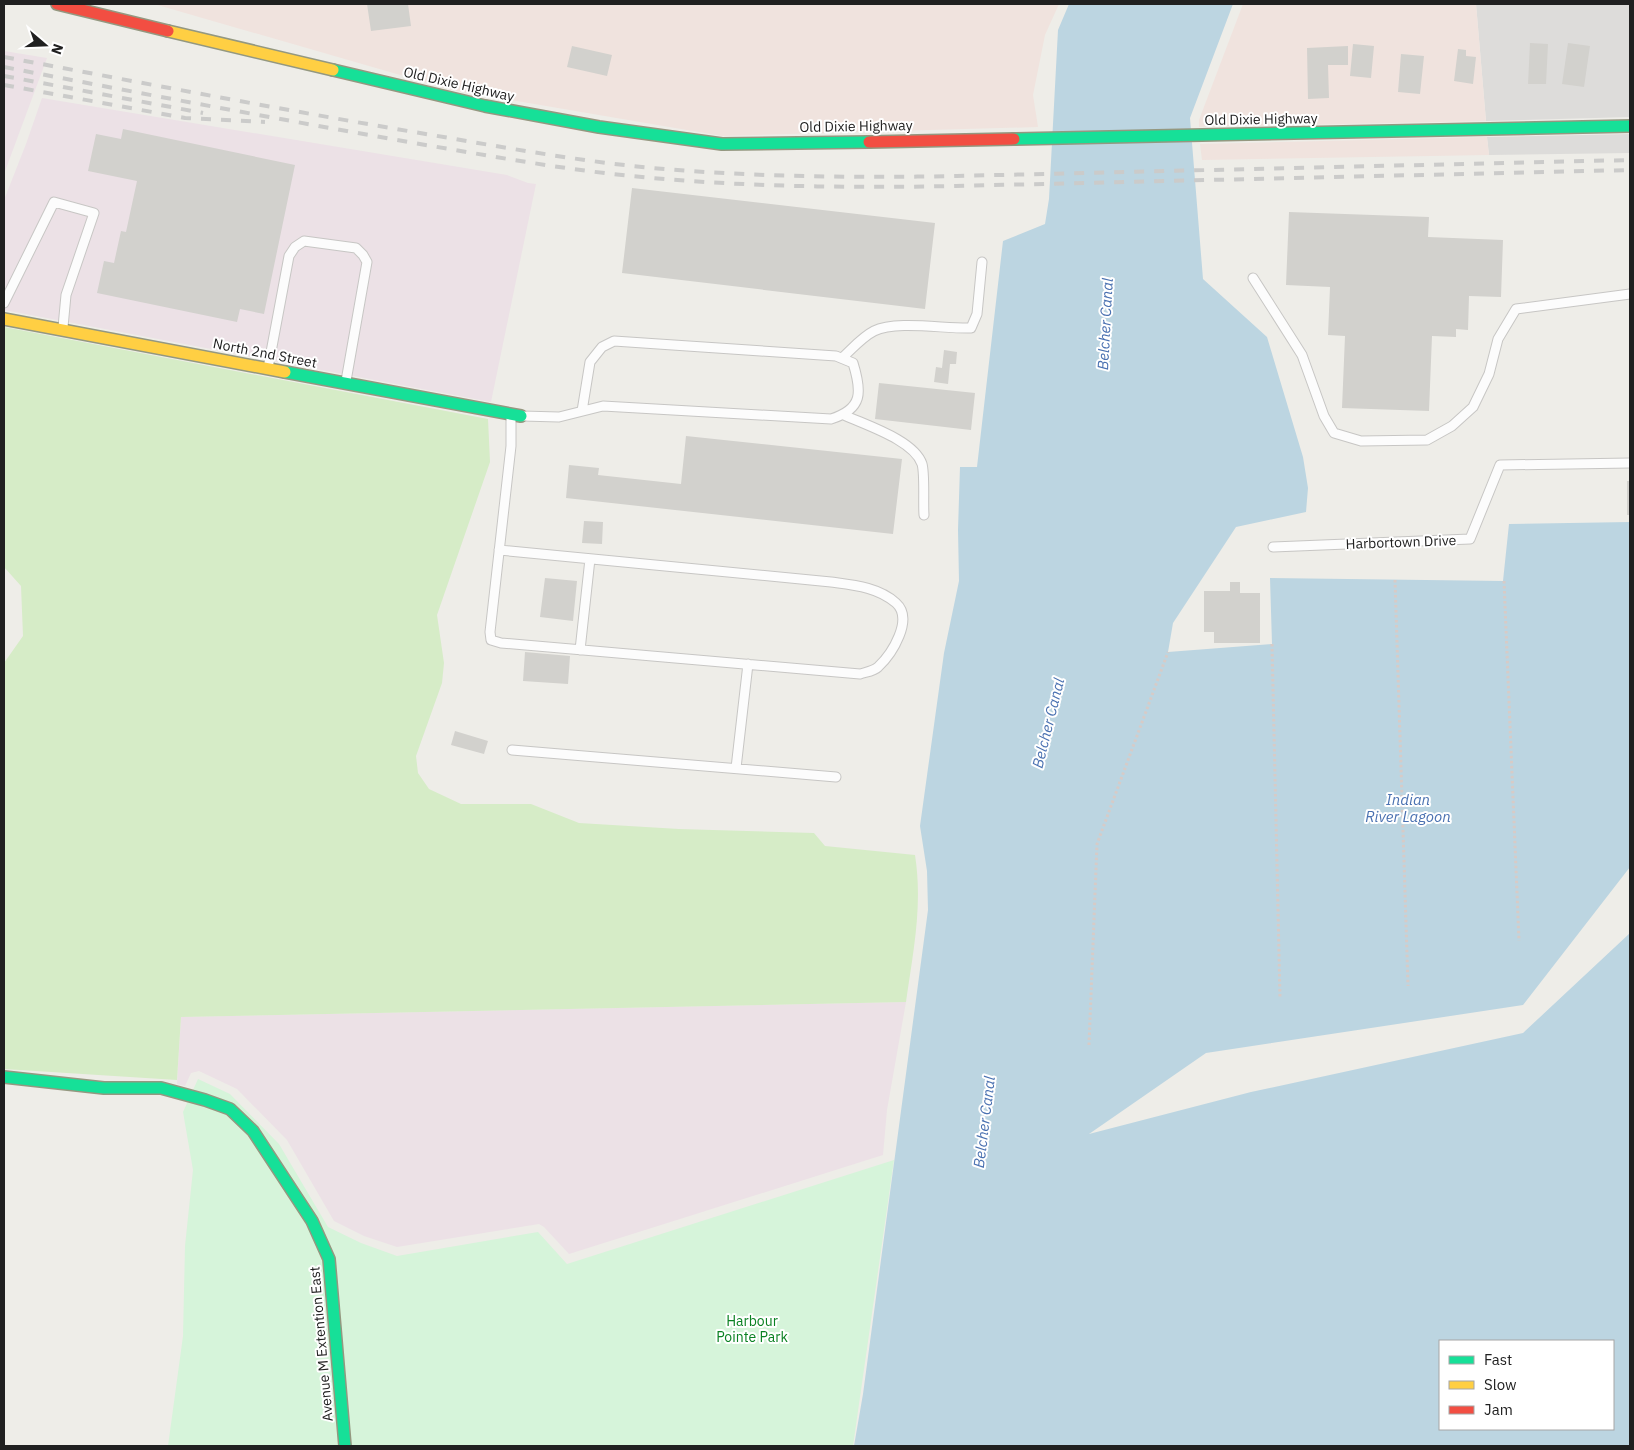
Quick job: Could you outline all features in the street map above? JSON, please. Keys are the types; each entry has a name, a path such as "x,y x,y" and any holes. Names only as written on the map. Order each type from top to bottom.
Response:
{"street":[{"name":"Old Dixie Highway","path":"56,4 485,106 598,127 722,144 1202,136 1630,126"},
{"name":"Old Dixie Highway","path":"82,4 96,14"},
{"name":"North 2nd Street","path":"4,319 516,415"},
{"name":"Avenue M Extention East","path":"4,1077 104,1088 161,1088 230,1109 253,1131 312,1221 328,1259 345,1446"}],"lane":[{"path":"4,302 54,202 94,213 66,295 62,330"},
{"path":"268,369 289,256 295,246 304,241 356,248 367,262 345,384"},
{"path":"842,358 866,336 876,330 900,326 971,328 977,314 982,262"},
{"path":"1252,278 1302,355 1324,416 1334,433 1360,441 1427,440 1452,426 1473,407 1489,374 1498,339 1516,309 1630,294"},
{"path":"499,550 821,581 869,588 887,596 898,604 903,616 898,640 877,668 860,674 502,643 491,640 490,632 510,446 516,415 559,417 603,406 831,419 844,415 855,406 860,385 853,363 836,356 614,341 602,347 590,362 582,411"},
{"path":"844,415 903,442 918,456 922,464 924,515"},
{"name":"Harbortown Drive","path":"1273,547 1470,539 1500,465 1630,463"},
{"path":"580,650 590,559"},
{"path":"736,768 748,664"},
{"path":"512,750 836,777"}],"path":[{"path":"1395,580 1408,986"},
{"path":"1504,581 1519,941"},
{"path":"1272,644 1280,998"},
{"path":"1089,1045 1097,844 1168,652"}],"shaded area":[{"path":"154,4 1059,4 1045,35 1033,95 1038,127 722,136 452,90"},
{"path":"1243,4 1476,4 1486,121 1199,127 1199,120"},
{"path":"1476,4 1630,4 1630,117 1486,121"},
{"path":"4,51 47,58 4,174"},
{"path":"42,98 507,175 536,184 491,402 4,310 4,200"},
{"path":"1630,134 1630,153 1489,155 1487,137"},
{"path":"1487,137 1489,155 1202,160 1200,144"},
{"path":"906,1002 887,1110 883,1155 569,1254 539,1224 397,1247 364,1236 334,1221 287,1140 237,1089 199,1071 191,1073 185,1086 177,1084 181,1017"}],"green space":[{"path":"4,327 488,419 490,462 437,615 444,663 442,683 416,756 418,773 429,789 461,804 531,804 579,823 679,829 814,833 825,846 915,855 918,911 906,1002 181,1017 177,1080 4,1069 4,663 23,636 21,586 4,567"},
{"name":"Harbour Pointe Park","path":"198,1079 230,1094 279,1144 328,1227 361,1243 397,1256 538,1232 567,1264 894,1160 853,1446 168,1446 183,1336 185,1246 193,1170 183,1112"}],"water":[{"name":"Indian River Lagoon","path":"1069,4 1233,4 1190,118 1203,279 1267,337 1303,457 1308,488 1306,512 1236,527 1173,623 1168,652 1272,644 1270,578 1503,581 1509,524 1630,522 1630,867 1523,1005 1206,1053 1089,1134 1251,1092 1523,1033 1630,933 1630,1446 854,1446 863,1394 928,910 927,871 920,826 944,653 959,581 960,467 977,467 1003,241 1045,224 1049,199 1058,30"}],"building":[{"path":"367,4 408,4 411,26 371,31"},
{"path":"1530,43 1548,44 1546,84 1528,84"},
{"path":"1568,43 1590,46 1584,87 1562,84"},
{"path":"1353,44 1374,46 1371,78 1350,76"},
{"path":"572,46 612,55 607,76 567,67"},
{"path":"1348,46 1348,65 1328,65 1329,98 1308,99 1307,48"},
{"path":"1458,49 1466,50 1466,56 1476,57 1473,84 1454,81"},
{"path":"1401,54 1424,56 1420,94 1398,92"},
{"path":"123,129 295,165 264,314 240,309 237,322 97,293 104,261 114,263 121,231 126,232 137,181 88,171 96,134 121,139"},
{"path":"632,188 935,223 925,309 622,273"},
{"path":"1289,212 1429,217 1428,237 1503,240 1501,297 1469,296 1468,330 1456,329 1456,337 1432,336 1429,411 1342,408 1345,336 1328,335 1330,287 1286,285"},
{"path":"944,350 957,352 956,364 950,364 948,384 934,382 936,367 942,368"},
{"path":"879,383 975,393 971,430 875,419"},
{"path":"686,436 902,459 893,534 566,498 569,465 599,468 598,475 681,484"},
{"path":"1627,481 1630,481 1630,515 1627,515"},
{"path":"584,521 603,522 602,544 582,543"},
{"path":"545,578 577,581 573,621 540,617"},
{"path":"1230,582 1240,582 1240,593 1260,593 1260,643 1214,643 1214,632 1204,632 1204,591 1230,591"},
{"path":"525,652 570,656 568,684 523,681"},
{"path":"455,731 488,741 484,754 451,745"}],"railway":[{"path":"4,57 525,151 642,167 721,173 839,177 918,177 1630,160"},
{"path":"4,67 307,124 525,162 613,174 721,183 838,187 917,187 1630,170"},
{"path":"4,76 203,113"},
{"path":"4,85 185,118 265,122"}],"traffic: fast":[{"path":"333,70 485,106 599,127 722,144 869,142"},
{"path":"1014,139 1630,126"},
{"path":"285,372 521,416"},
{"path":"4,1077 104,1088 161,1088 230,1109 253,1131 312,1221 329,1259 345,1446"}],"traffic: slow":[{"path":"168,31 333,70"},
{"path":"4,319 285,372"}],"traffic: jam":[{"path":"57,4 168,31"},
{"path":"869,142 1014,139"}],"water label":[{"name":"Belcher Canal","path":"1105,324"},
{"name":"Belcher Canal","path":"1048,723"},
{"name":"Belcher Canal","path":"984,1122"}]}
